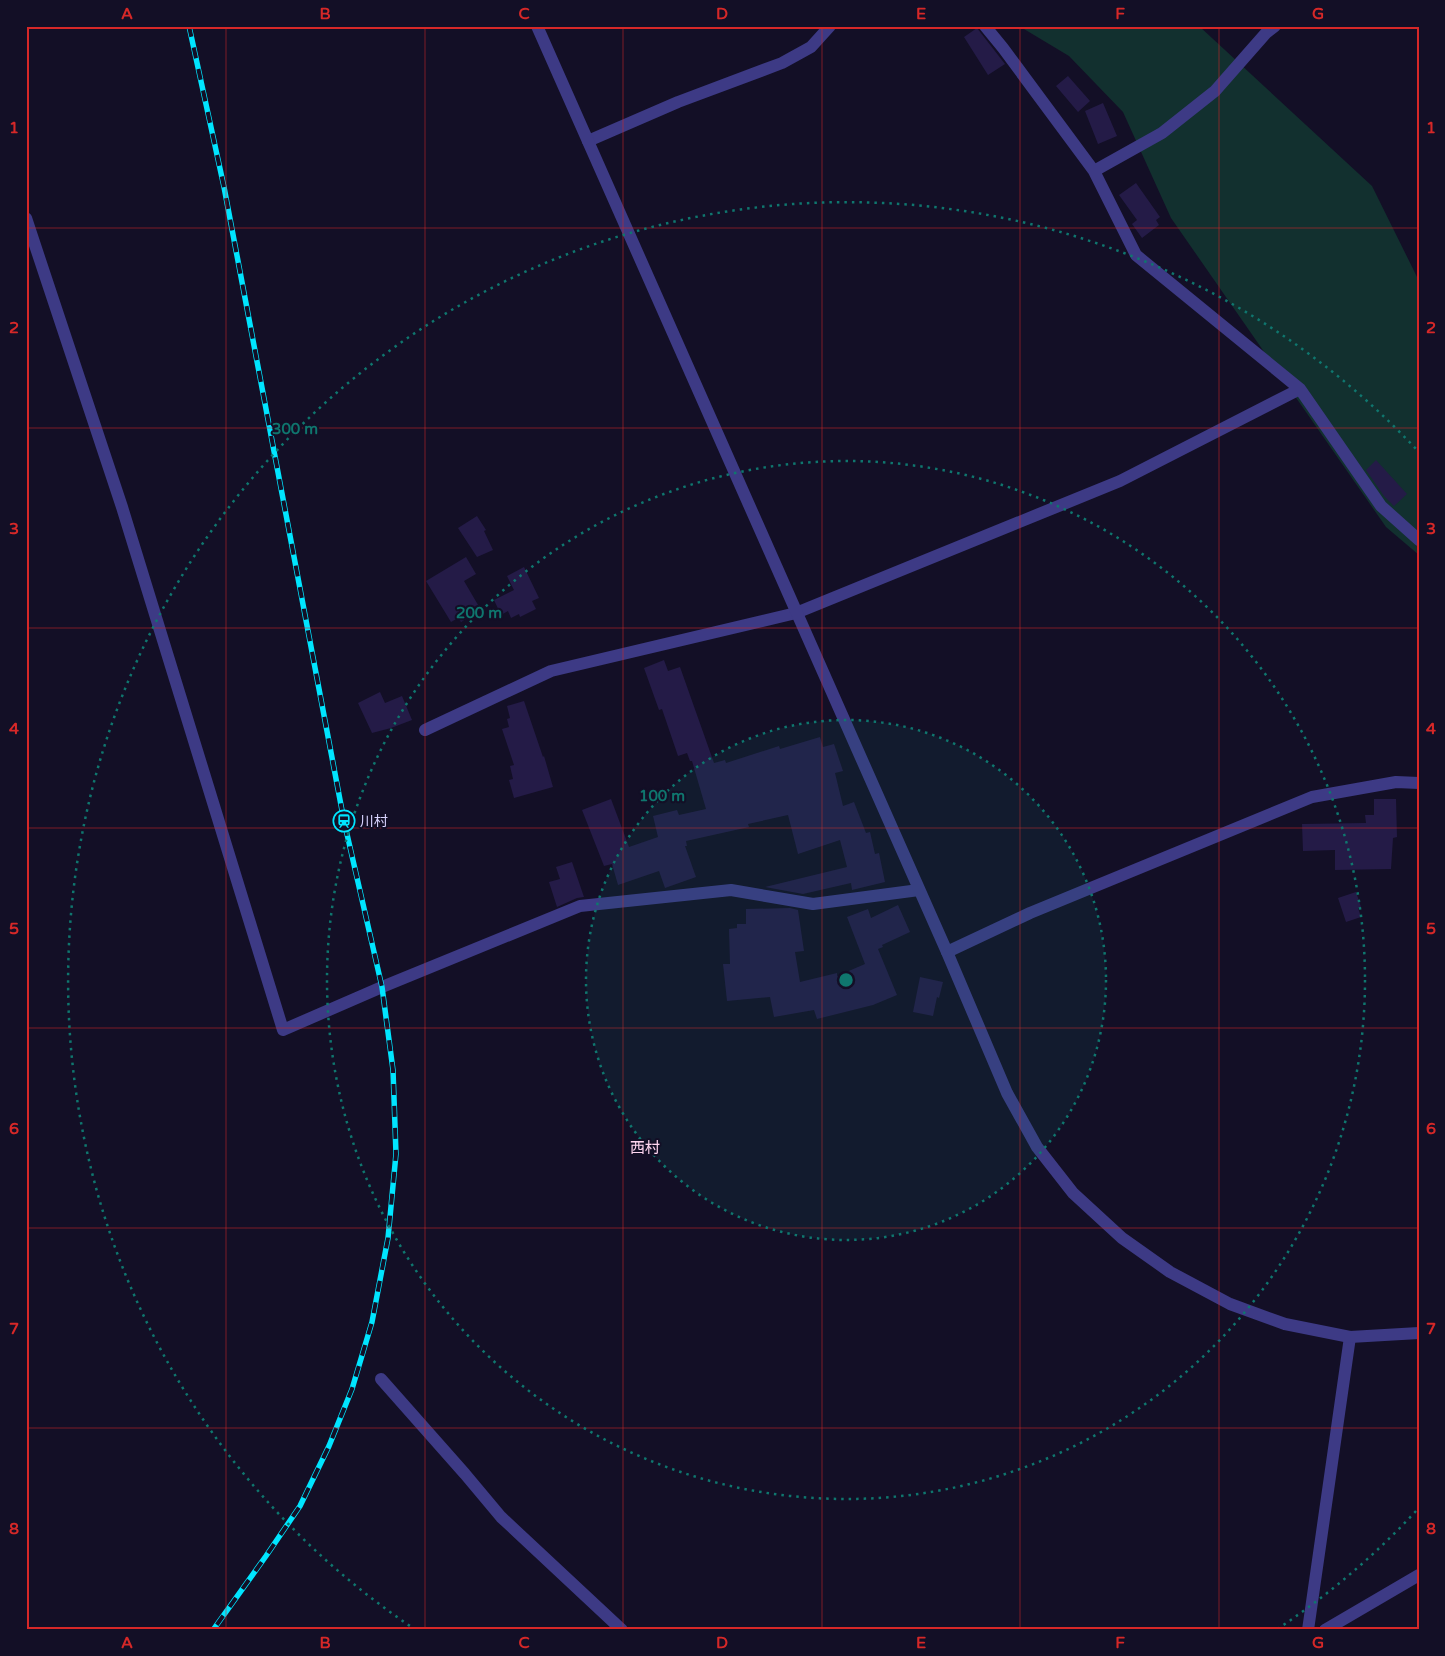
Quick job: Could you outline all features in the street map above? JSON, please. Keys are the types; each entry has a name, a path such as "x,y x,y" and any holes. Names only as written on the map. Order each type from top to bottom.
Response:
{"street":[{"path":"537,26 947,952 1007,1092 1037,1147 1074,1193 1130,1244 1170,1272 1230,1304 1285,1324 1350,1337 1419,1333"},
{"path":"588,141 678,102 782,63 811,47 830,26"},
{"path":"985,26 1094,170 1136,255 1300,389 1381,506 1419,540"},
{"path":"1094,170 1162,133 1215,91 1266,32 1274,26"},
{"path":"26,218 122,507 283,1030 382,987 580,906 732,890 813,904 919,890"},
{"path":"425,730 551,671 796,613 1120,481 1300,389"},
{"path":"947,952 1030,913 1312,797 1396,782 1419,783"},
{"path":"1308,1630 1350,1337"},
{"path":"381,1379 501,1517 622,1630"},
{"path":"1325,1630 1419,1575"}],"green space":[{"path":"1019,26 1199,26 1372,186 1419,281 1419,555 1386,527 1171,218 1123,112 1069,56"}],"building":[{"path":"977,28 1005,64 988,75 964,37"},
{"path":"1068,76 1090,101 1078,112 1056,86"},
{"path":"1103,103 1117,136 1098,144 1085,111"},
{"path":"1136,183 1160,217 1156,220 1159,225 1142,238 1132,224 1137,220 1119,195"},
{"path":"1376,460 1407,494 1394,506 1384,496 1366,470"},
{"path":"477,516 486,530 484,531 493,550 477,557 458,528"},
{"path":"466,557 476,574 464,581 481,610 461,622 458,618 451,622 426,581"},
{"path":"524,567 539,598 532,601 536,609 520,617 519,614 511,618 508,611 501,615 494,600 514,590 507,576"},
{"path":"664,660 668,671 680,667 714,763 725,760 726,763 779,746 780,749 820,737 823,747 834,744 843,771 835,773 843,806 854,802 866,833 870,832 875,854 879,853 885,882 852,890 851,883 803,894 765,887 847,867 840,840 798,854 788,815 748,824 749,827 686,841 687,846 685,846 696,877 665,888 659,871 618,885 612,864 604,866 582,810 611,799 629,847 658,837 653,816 677,810 679,815 706,809 692,761 690,761 687,753 678,756 662,709 659,710 644,668"},
{"path":"380,692 385,703 402,696 412,720 372,733 358,703"},
{"path":"524,701 553,787 514,798 509,780 513,779 510,766 514,765 502,729 509,727 507,719 510,718 507,706"},
{"path":"1374,799 1396,799 1397,837 1393,838 1391,869 1335,870 1335,850 1303,851 1302,824 1366,823 1365,815 1374,815"},
{"path":"572,862 584,897 557,907 549,882 560,879 556,867"},
{"path":"1356,892 1361,907 1358,908 1361,917 1346,922 1338,898"},
{"path":"898,905 910,932 882,945 883,947 878,949 897,995 873,1005 817,1019 814,1010 774,1017 770,997 727,1001 723,964 730,964 729,929 737,928 737,924 746,924 746,909 790,908 798,910 804,951 795,952 800,982 837,973 837,976 865,964 847,917 868,909 871,918"},
{"path":"920,977 943,982 939,998 937,997 933,1016 913,1012"}],"railway":[{"path":"189,26 224,187 344,821 382,987 393,1070 396,1154 388,1238 372,1322 352,1389 329,1446 300,1506 213,1630"}],"place":[{"name":"川村","path":"344,821"}],"district":[{"name":"西村","path":"645,1148"}]}
